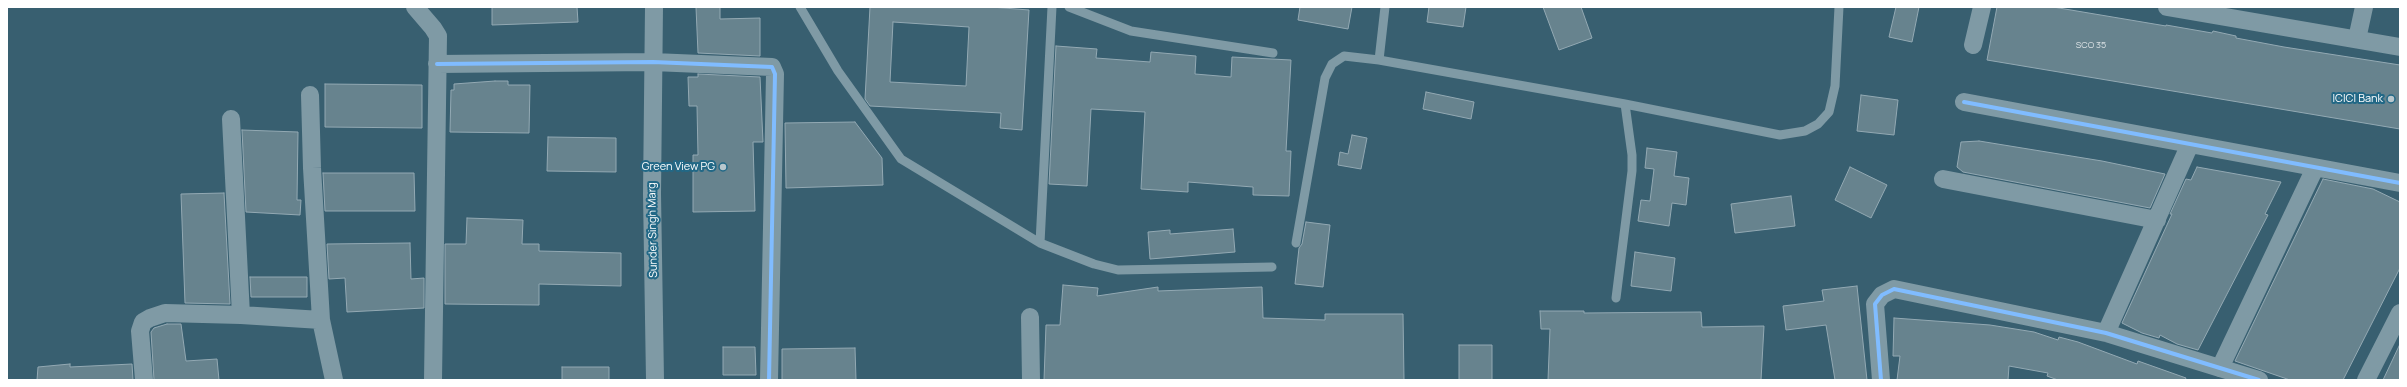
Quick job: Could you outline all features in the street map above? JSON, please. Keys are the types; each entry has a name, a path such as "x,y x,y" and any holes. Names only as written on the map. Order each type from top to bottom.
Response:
{"street":[{"path":"415,7 438,36 436,64 433,380"},
{"name":"Sunder Singh Marg","path":"654,7 652,194 655,380"},
{"path":"1973,46 1982,7"},
{"path":"2167,7 2400,47"},
{"path":"2357,39 2364,7"},
{"path":"436,64 653,62 769,66 774,69 769,380"},
{"path":"310,95 310,126 321,320 334,380"},
{"path":"1964,102 2400,184"},
{"path":"231,119 241,315"},
{"path":"2106,333 2190,144"},
{"path":"2220,368 2315,168"},
{"path":"1942,180 2157,220"},
{"path":"1881,380 1875,304 1882,295 1894,289 2106,333 2259,380"},
{"path":"144,380 140,331 143,322 165,313 241,315 321,320"},
{"path":"2366,380 2400,313"},
{"path":"1030,317 1031,380"}],"lane":[{"path":"800,7 838,71 901,159 1040,243 1094,264 1118,270 1272,267"},
{"path":"1040,243 1052,7"},
{"path":"1069,7 1096,11 1113,26 1131,31 1273,53"},
{"path":"1379,60 1385,7"},
{"path":"1296,243 1325,78 1332,64 1344,56 1379,60 1626,104 1780,135 1805,131 1818,124 1829,112 1835,86 1839,7"},
{"path":"1616,298 1632,171 1632,155 1626,104"}],"building":[{"path":"492,7 577,7 578,22 492,25"},
{"path":"696,7 720,7 720,19 760,18 760,56 698,53"},
{"path":"870,7 991,7 1029,10 1022,130 1000,128 1001,113 870,106 865,99","holes":["893,22 969,27 966,86 890,82"]},
{"path":"1300,7 1352,7 1348,29 1298,20"},
{"path":"1429,7 1466,7 1463,27 1427,22"},
{"path":"1543,7 1581,7 1592,38 1559,50"},
{"path":"1896,7 1919,7 1912,42 1889,37"},
{"path":"1997,7 2053,7 2212,33 2213,31 2236,36 2236,38 2284,47 2400,65 2400,129 1987,60"},
{"path":"1056,46 1097,49 1096,58 1150,62 1151,52 1196,56 1195,74 1231,77 1232,57 1291,60 1286,151 1291,151 1289,196 1253,195 1253,187 1188,182 1188,192 1141,189 1145,112 1091,109 1087,186 1049,184"},
{"path":"698,74 760,77 763,142 753,142 755,211 693,212 693,155 698,155 697,106 689,106 688,77 698,77"},
{"path":"508,81 508,85 530,85 529,133 450,132 451,90 454,90 454,84"},
{"path":"325,84 422,85 422,128 325,127"},
{"path":"1426,92 1474,102 1471,119 1423,109"},
{"path":"1861,95 1898,100 1894,135 1857,131"},
{"path":"855,122 882,158 883,185 786,188 785,123"},
{"path":"242,130 298,132 297,200 301,200 300,215 246,212"},
{"path":"1352,135 1367,138 1361,169 1338,165 1340,152 1348,154"},
{"path":"548,137 616,138 616,172 547,171"},
{"path":"1979,141 2102,161 2165,174 2150,208 1963,172 1957,167 1961,142"},
{"path":"1647,148 1677,152 1674,176 1689,178 1686,205 1672,203 1669,226 1638,221 1641,200 1650,201 1654,169 1645,168"},
{"path":"1850,167 1887,185 1871,218 1835,200"},
{"path":"2197,167 2281,182 2265,214 2268,215 2198,350 2177,344 2160,335 2159,338 2142,333 2122,323 2172,214 2170,214 2186,179 2191,180"},
{"path":"323,173 414,173 415,211 325,211"},
{"path":"2323,179 2373,189 2400,202 2400,268 2343,380 2290,380 2235,361"},
{"path":"224,193 230,304 185,303 181,194"},
{"path":"1791,196 1795,226 1735,233 1731,204"},
{"path":"467,218 523,220 522,244 539,244 539,251 621,253 621,286 539,284 539,305 445,304 445,244 466,244"},
{"path":"1306,222 1330,225 1323,287 1295,284 1299,248 1302,244"},
{"path":"1233,229 1235,252 1150,259 1148,232 1170,230 1170,234"},
{"path":"410,243 411,279 424,278 424,308 347,312 345,278 329,279 327,244"},
{"path":"1635,252 1675,258 1671,291 1631,286"},
{"path":"250,277 307,277 307,297 251,297"},
{"path":"1063,285 1098,288 1097,296 1158,287 1158,291 1262,287 1263,318 1325,320 1325,314 1403,314 1404,380 1044,380 1046,325 1060,325"},
{"path":"1857,286 1867,380 1835,380 1826,325 1786,330 1783,306 1824,301 1822,290"},
{"path":"1540,311 1584,311 1584,313 1701,312 1702,327 1764,326 1761,380 1548,380 1550,329 1541,329"},
{"path":"1894,318 1990,325 2034,332 2058,340 2059,337 2078,342 2137,364 2138,361 2186,378 2185,380 2058,380 2047,376 2048,373 2009,366 2008,380 1897,380 1900,356 1893,356"},
{"path":"167,324 181,324 186,361 217,359 219,380 154,380 151,332 154,328"},
{"path":"2400,344 2400,380 2383,380"},
{"path":"1459,345 1492,345 1492,380 1459,380"},
{"path":"723,347 755,347 756,375 723,375"},
{"path":"855,348 856,380 782,380 782,349"},
{"path":"70,364 70,367 132,364 133,380 37,380 38,367"},
{"path":"562,367 609,367 609,380 562,380"}],"cycle path":[{"path":"437,64 653,62 772,67 775,74 769,380"},
{"path":"1964,102 2400,183"},
{"path":"1881,380 1875,304 1882,295 1894,289 2106,333 2259,380"}],"place":[{"name":"ICICI Bank","path":"2391,99"},
{"name":"Green View PG","path":"723,167"}]}
